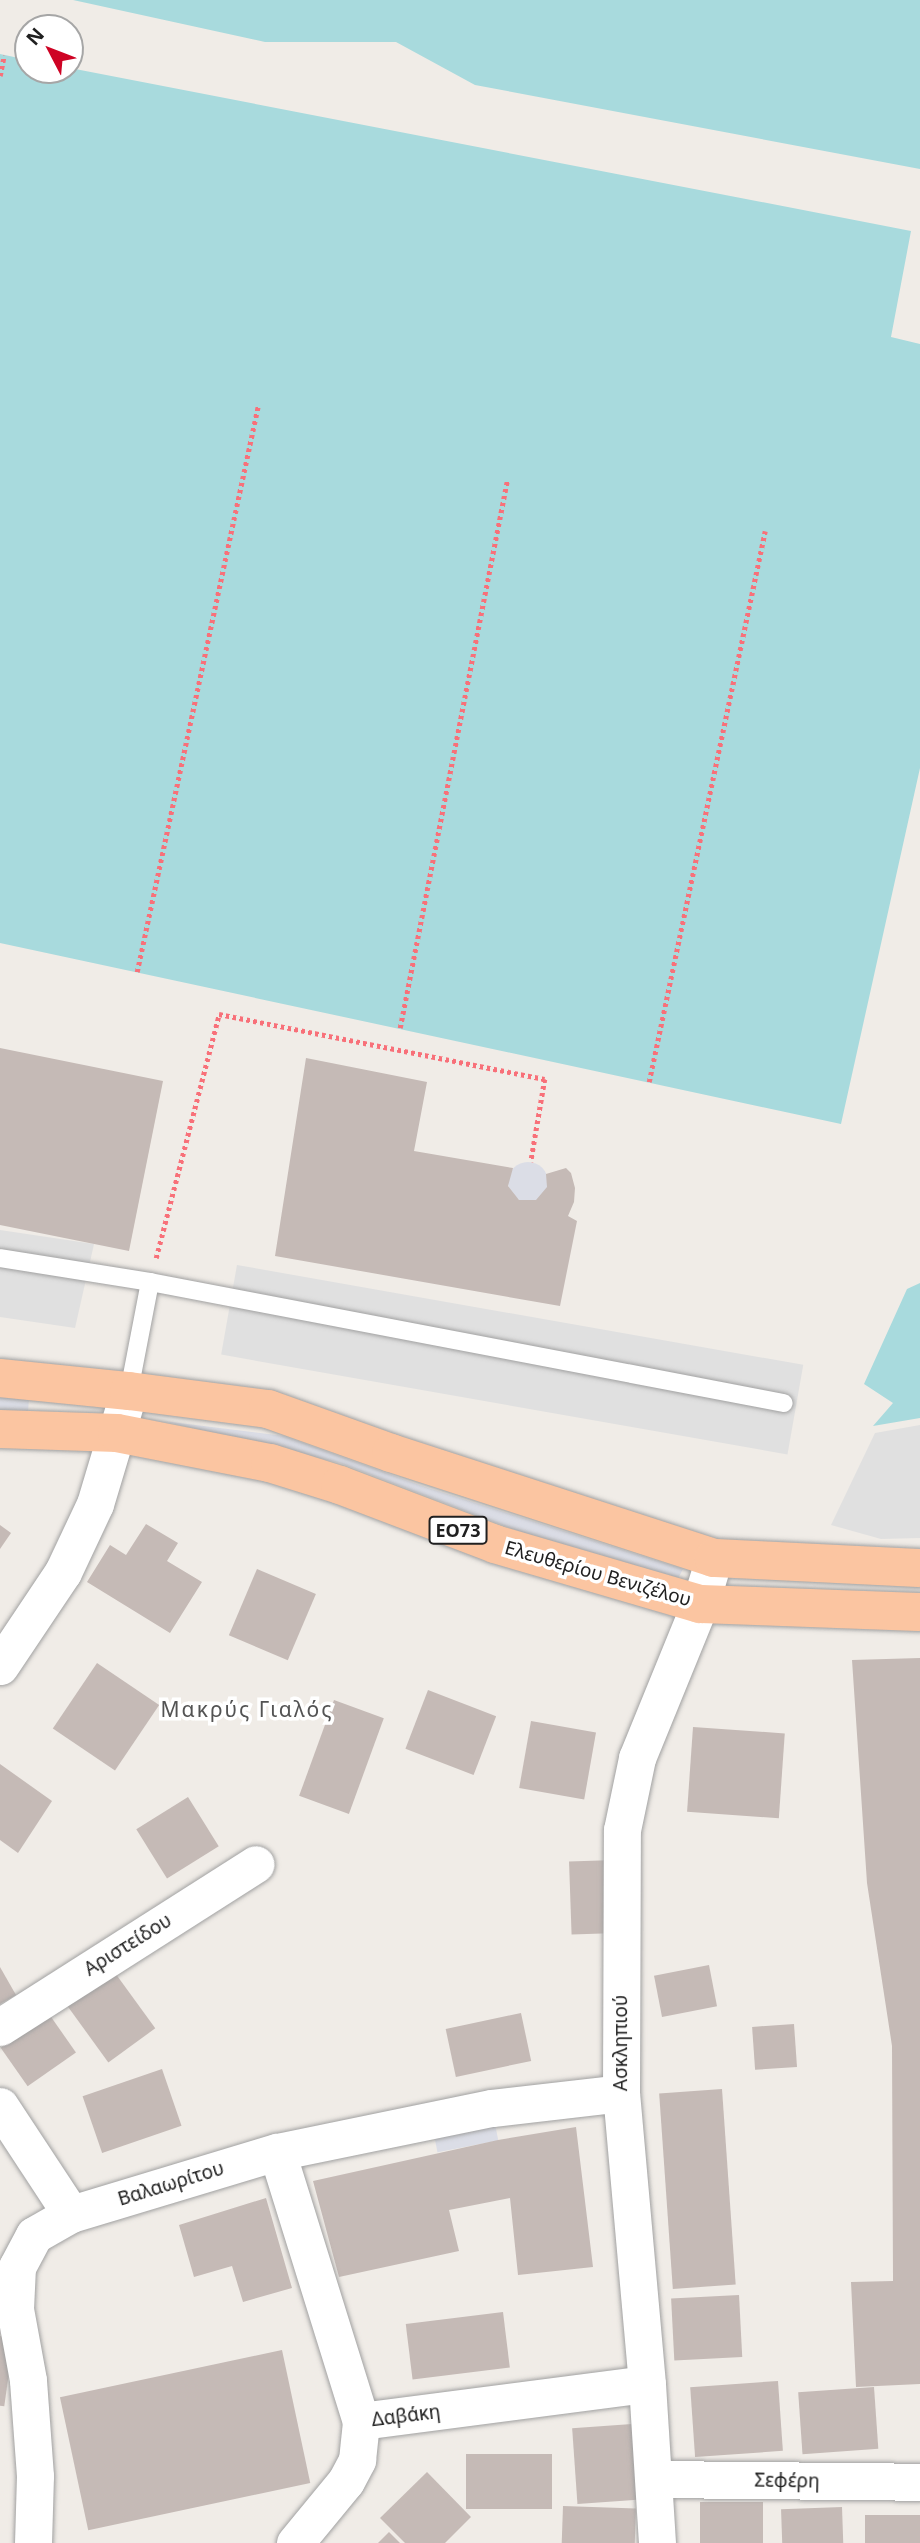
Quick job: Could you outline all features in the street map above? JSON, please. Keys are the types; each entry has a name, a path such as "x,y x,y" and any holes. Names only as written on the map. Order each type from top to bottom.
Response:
{"main road":[{"path":"0,1378 268,1409 391,1453 714,1558 920,1568"},
{"name":"Ελευθερίου Βενιζέλου","path":"0,1429 117,1433 270,1463 340,1485 495,1544 700,1604 920,1612"}],"street":[{"path":"0,1666 63,1572 95,1504 129,1391"},
{"name":"Ασκληπιού","path":"657,2543 647,2384 621,2093 622,1830 637,1758 700,1604 714,1558"},
{"name":"Αριστείδου","path":"0,2027 256,1864"},
{"name":"Βαλαωρίτου","path":"33,2543 35,2476 28,2380 15,2309 17,2267 34,2235 71,2214 277,2152 492,2108 621,2093"},
{"path":"0,2106 71,2214"},
{"name":"Δαβάκη","path":"277,2152 361,2421 647,2384"},
{"path":"295,2543 346,2481 357,2460 361,2421"},
{"name":"Σεφέρη","path":"654,2479 920,2482"}],"lane":[{"path":"0,1258 150,1282 784,1404"},
{"path":"129,1391 150,1282"}],"path":[{"path":"0,76 4,55"},
{"path":"137,972 258,406"},
{"path":"400,1028 507,481"},
{"path":"649,1082 765,531"},
{"path":"150,1282 219,1014 545,1079 531,1163"}],"shaded area":[{"path":"528,1162 542,1168 548,1182 542,1196 528,1202 514,1196 508,1182 514,1168"},
{"path":"0,1230 94,1244 75,1328 0,1317"},
{"path":"237,1265 803,1365 787,1454 221,1355"},
{"path":"0,1397 29,1399 28,1412 0,1410"},
{"path":"163,1421 284,1436 422,1486 683,1569 672,1590 340,1463"},
{"path":"920,1425 920,1538 881,1539 831,1525 875,1433"},
{"path":"492,2108 498,2140 437,2152 431,2120"}],"water":[{"path":"73,0 920,0 920,169 475,85 396,42 265,42"},
{"path":"0,54 14,57 14,84 84,84 84,71 911,231 891,337 920,344 920,768 841,1124 0,943"},
{"path":"920,1283 920,1418 873,1426 893,1403 864,1384 907,1289"}],"building":[{"path":"0,1048 163,1081 129,1251 0,1225"},
{"path":"306,1058 427,1082 414,1151 513,1168 508,1186 519,1200 536,1200 547,1187 546,1174 566,1168 571,1173 575,1188 574,1202 568,1216 577,1221 560,1306 275,1256"},
{"path":"146,1524 178,1543 167,1561 202,1582 170,1633 87,1582 110,1545 126,1555"},
{"path":"0,1525 11,1533 0,1549"},
{"path":"257,1569 316,1594 288,1660 229,1635"},
{"path":"920,1658 920,2384 856,2387 851,2282 893,2281 892,2046 867,1883 852,1660"},
{"path":"97,1663 159,1705 115,1770 53,1728"},
{"path":"428,1690 496,1716 474,1775 405,1749"},
{"path":"334,1700 384,1718 349,1814 299,1796"},
{"path":"531,1721 596,1732 584,1799 519,1788"},
{"path":"693,1727 785,1733 779,1818 687,1812"},
{"path":"0,1764 52,1801 18,1853 0,1840"},
{"path":"188,1797 219,1846 167,1879 136,1829"},
{"path":"615,1860 618,1933 572,1935 569,1862"},
{"path":"709,1965 717,2006 662,2017 654,1976"},
{"path":"110,1966 155,2028 108,2062 63,2000"},
{"path":"0,1967 16,1995 0,2004"},
{"path":"521,2013 531,2061 456,2077 446,2029"},
{"path":"49,2014 76,2053 28,2086 1,2048"},
{"path":"794,2024 797,2067 755,2070 752,2027"},
{"path":"162,2069 182,2126 102,2153 83,2096"},
{"path":"722,2089 736,2285 673,2289 659,2093"},
{"path":"576,2127 593,2267 518,2275 510,2198 449,2210 459,2251 339,2277 313,2181 498,2140"},
{"path":"266,2198 292,2288 243,2302 232,2266 194,2277 179,2225"},
{"path":"739,2295 742,2357 674,2360 671,2299"},
{"path":"503,2312 510,2368 413,2380 406,2324"},
{"path":"0,2336 14,2338 4,2406 0,2406"},
{"path":"282,2350 310,2483 88,2530 60,2397"},
{"path":"778,2381 783,2451 695,2457 690,2387"},
{"path":"874,2387 878,2449 803,2454 798,2392"},
{"path":"632,2424 637,2500 577,2504 572,2428"},
{"path":"466,2454 552,2454 552,2509 466,2509"},
{"path":"427,2472 471,2517 445,2543 405,2543 380,2518"},
{"path":"700,2502 763,2502 763,2543 700,2543"},
{"path":"563,2506 636,2509 635,2543 562,2543"},
{"path":"842,2507 843,2543 782,2543 781,2509"},
{"path":"865,2515 920,2515 920,2543 865,2543"},
{"path":"389,2532 400,2543 378,2543"}],"district":[{"name":"Μακρύς Γιαλός","path":"247,1709"}]}
